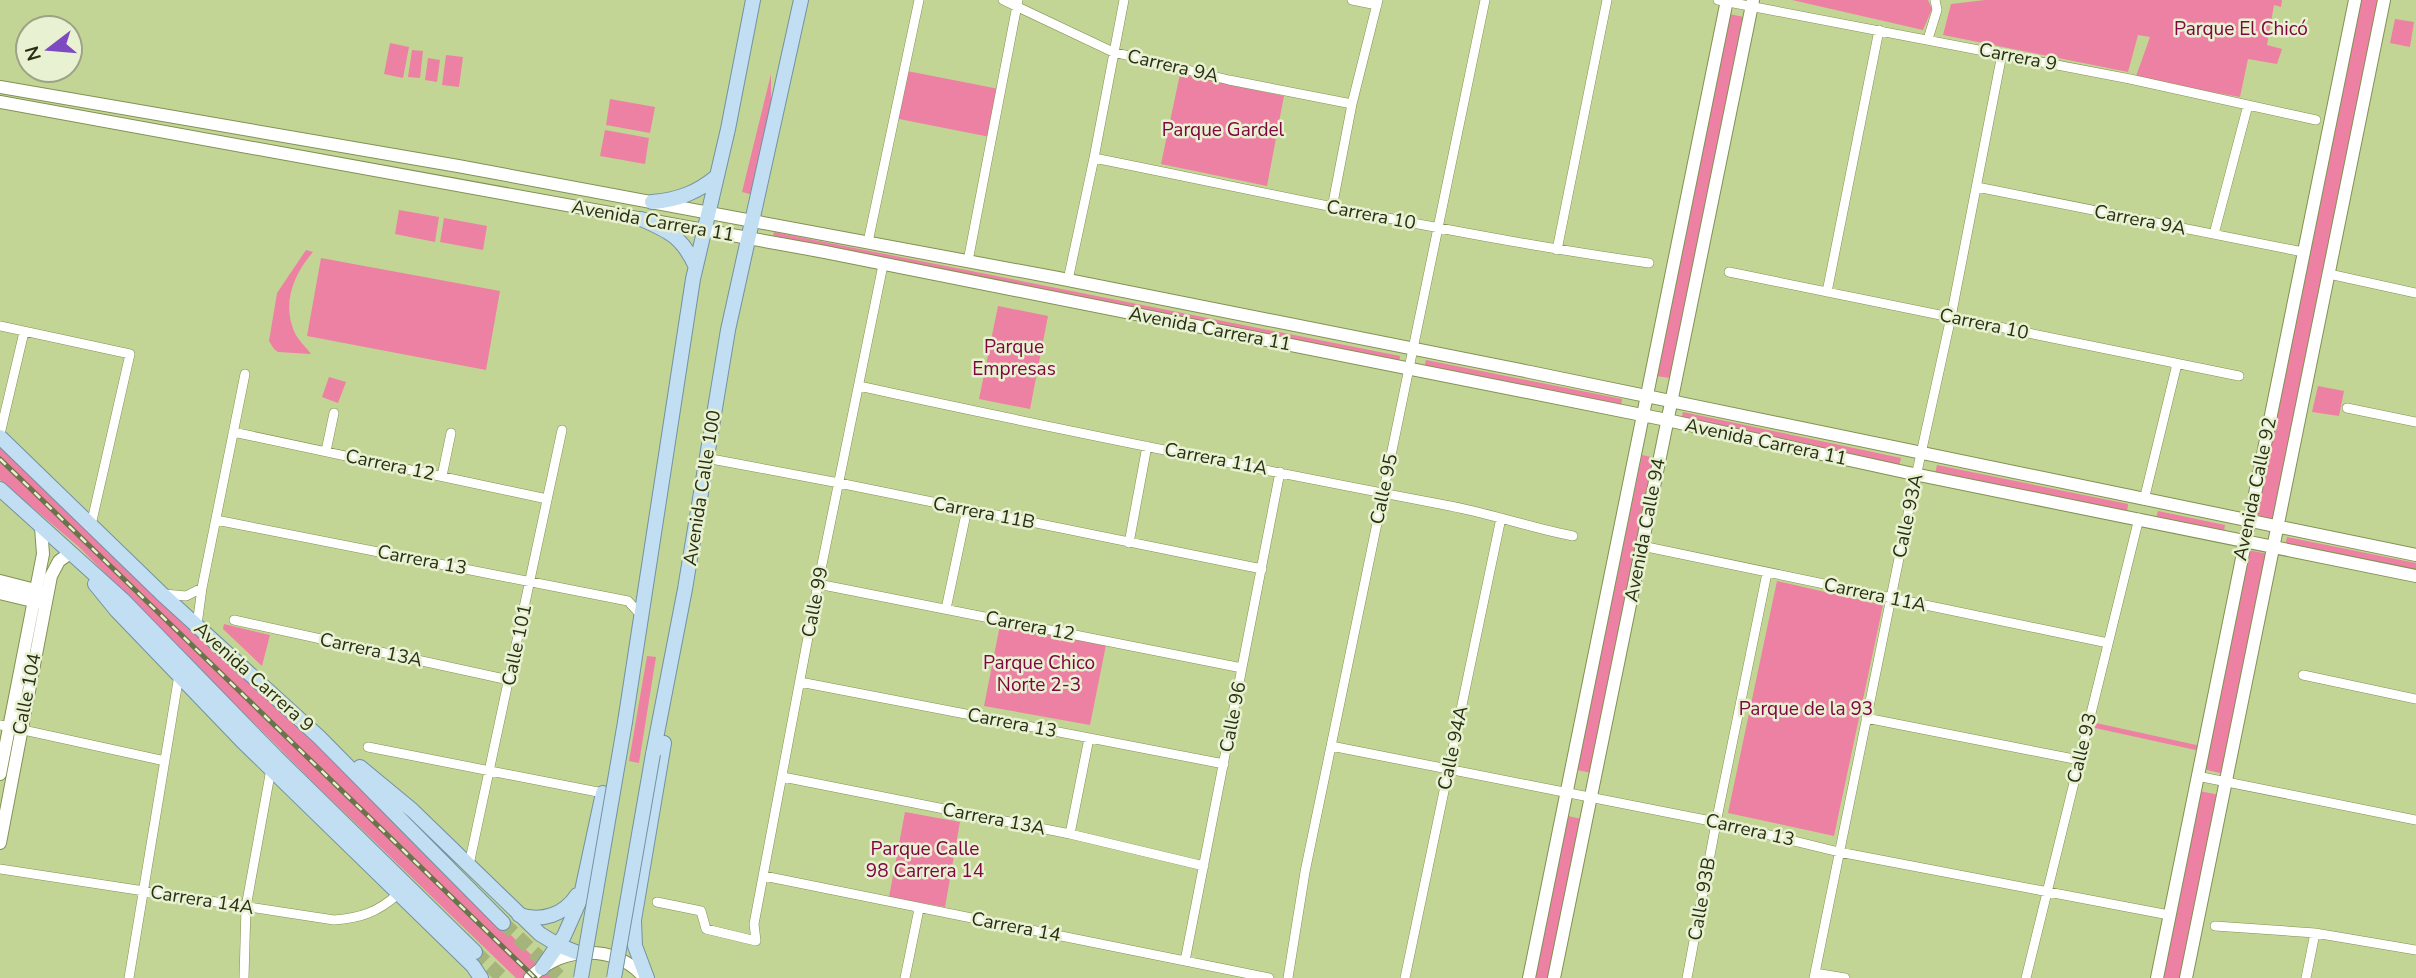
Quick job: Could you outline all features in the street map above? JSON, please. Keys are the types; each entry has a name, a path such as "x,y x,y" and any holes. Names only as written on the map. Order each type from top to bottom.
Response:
{"main road":[{"path":"581,978 625,722 637,606 695,265 717,176 753,0"},
{"name":"Avenida Calle 100","path":"614,978 685,589 728,330 801,0"},
{"name":"Avenida Calle 94","path":"1529,978 1647,397 1724,0"},
{"name":"Avenida Calle 92","path":"2157,978 2355,0"},
{"name":"Avenida Calle 92","path":"2186,978 2384,0"},
{"name":"Avenida Calle 94","path":"1554,978 1752,3"},
{"name":"Avenida Carrera 11","path":"0,87 708,212 1068,280 2416,555"},
{"name":"Avenida Carrera 11","path":"0,102 748,238 1643,415 2416,576"},
{"path":"652,202 693,193 717,176"},
{"path":"641,219 678,238 695,265"},
{"name":"Avenida Carrera 9","path":"0,435 162,594 319,737 503,923"},
{"name":"Avenida Carrera 9","path":"0,489 153,629 276,757 475,952"},
{"name":"Calle 104","path":"0,774 40,597 43,554 41,527"},
{"path":"70,553 117,611 481,978"},
{"name":"Calle 104","path":"40,597 55,565 70,553"},
{"path":"0,581 40,597"},
{"path":"646,978 635,946 634,920 662,756 685,589"},
{"path":"0,593 40,597"},
{"name":"Calle 104","path":"0,843 9,727"},
{"path":"319,737 412,810 540,934 578,953"},
{"path":"542,968 575,913 584,885 603,793"},
{"path":"517,914 538,918 558,913 572,904 584,885"},
{"path":"530,978 555,960 578,953 601,953 633,966 646,978"}],"street":[{"path":"868,242 919,0"},
{"name":"Carrera 9A","path":"1003,0 1018,3 1113,52 1229,80 1352,104"},
{"path":"1068,280 1124,0"},
{"path":"1332,208 1352,104 1378,3 1352,0"},
{"name":"Calle 95","path":"1288,978 1305,872 1485,0"},
{"path":"1557,250 1607,0"},
{"name":"Carrera 9","path":"1724,0 1752,3 2316,120"},
{"path":"1928,39 1937,10 1935,0"},
{"path":"968,261 1018,3"},
{"path":"1826,292 1879,30"},
{"name":"Calle 93A","path":"1815,975 1916,474 1951,317 2001,54"},
{"path":"2214,234 2248,106"},
{"name":"Carrera 10","path":"1094,158 1437,228 1648,263"},
{"name":"Carrera 9A","path":"1977,187 2303,252"},
{"name":"Calle 99","path":"657,902 701,911 706,929 756,941 754,924 818,584 883,265"},
{"name":"Carrera 10","path":"1728,272 2239,376"},
{"path":"2329,274 2416,293"},
{"path":"0,326 130,354 92,525"},
{"path":"0,435 24,332"},
{"path":"2144,500 2177,364"},
{"path":"197,625 245,374"},
{"name":"Carrera 11A","path":"859,386 1032,424 1501,518 1536,529 1573,536"},
{"path":"2347,408 2416,422"},
{"path":"326,451 334,413"},
{"name":"Calle 101","path":"470,860 562,430"},
{"name":"Carrera 12","path":"233,432 547,499"},
{"path":"442,476 451,433"},
{"path":"1129,543 1147,446"},
{"name":"Carrera 11B","path":"706,458 1262,569"},
{"name":"Calle 96","path":"1185,961 1280,472"},
{"path":"946,609 967,509"},
{"name":"Calle 94A","path":"1405,978 1501,518"},
{"name":"Calle 93","path":"2026,978 2139,518"},
{"name":"Carrera 13","path":"216,520 530,581 637,606"},
{"name":"Carrera 11A","path":"1642,546 2108,643"},
{"name":"Calle 93B","path":"1686,978 1768,573"},
{"name":"Carrera 12","path":"818,584 1242,668"},
{"path":"162,594 186,596 202,588"},
{"name":"Carrera 13A","path":"234,620 509,680"},
{"path":"129,978 179,675"},
{"path":"2304,675 2416,699"},
{"name":"Carrera 13","path":"800,682 1224,764"},
{"path":"1866,718 2079,760"},
{"path":"9,727 165,761"},
{"path":"1070,834 1089,738"},
{"name":"Carrera 13","path":"1331,746 1716,822 1839,852 2169,915"},
{"path":"368,747 603,793"},
{"path":"244,978 246,907 271,769"},
{"path":"2197,776 2416,820"},
{"name":"Carrera 13A","path":"783,777 1070,834 1205,866"},
{"name":"Carrera 14A","path":"0,869 334,920 355,919 371,914 398,894"},
{"name":"Carrera 14","path":"764,876 1269,978"},
{"path":"905,978 919,909"},
{"path":"2216,926 2315,933 2416,950"},
{"path":"2306,978 2315,933"},
{"path":"1815,975 1845,978"}],"green space":[{"path":"1792,0 1928,0 1932,9 1923,30"},
{"name":"Parque El Chicó","path":"1985,0 2282,0 2281,7 2274,5 2267,45 2282,49 2277,64 2248,59 2240,97 2135,79 2150,37 2138,35 2128,72 1943,35 1951,4"},
{"path":"2360,0 2380,0 2275,519 2256,515"},
{"path":"1729,14 1744,17 1670,378 1656,376"},
{"path":"2395,19 2414,22 2410,47 2390,43"},
{"path":"390,43 409,47 403,78 384,74"},
{"path":"412,50 423,51 420,78 408,77"},
{"path":"446,55 463,57 459,87 442,85"},
{"path":"428,58 440,60 437,82 425,80"},
{"path":"902,70 999,89 990,137 894,118"},
{"path":"771,74 771,102 753,195 742,192"},
{"name":"Parque Gardel","path":"1180,74 1284,96 1267,186 1161,164"},
{"path":"610,99 655,107 650,133 606,125"},
{"path":"605,130 649,138 645,164 600,156"},
{"path":"399,210 439,217 435,242 395,234"},
{"path":"444,218 487,226 483,250 440,242"},
{"path":"774,232 1400,356 1399,364 772,240"},
{"path":"306,250 313,252 295,279 289,310 295,334 311,354 278,352 269,341 277,293"},
{"path":"321,258 500,291 486,370 307,336"},
{"name":"Parque Empresas","path":"998,306 1048,316 1030,409 979,399"},
{"path":"1426,360 1622,399 1621,408 1424,368"},
{"path":"329,377 346,382 338,403 322,397"},
{"path":"2318,386 2344,391 2339,416 2312,412"},
{"path":"1683,412 1901,458 1899,466 1681,420"},
{"path":"0,446 285,715 555,978 516,978 315,784 79,547 0,480"},
{"path":"1642,455 1656,458 1592,773 1577,770"},
{"path":"1937,465 2128,504 2127,513 1935,474"},
{"path":"2158,511 2225,525 2224,532 2156,518"},
{"path":"2287,537 2416,563 2416,576 2285,546"},
{"path":"2248,550 2268,554 2224,774 2203,769"},
{"name":"Parque de la 93","path":"1777,581 1883,605 1834,836 1728,813"},
{"path":"224,624 270,635 262,666 223,629"},
{"name":"Parque Chico Norte 2-3","path":"1000,625 1106,645 1090,725 984,706"},
{"path":"647,656 656,657 639,763 629,761"},
{"path":"2096,723 2201,746 2200,751 2095,728"},
{"path":"2199,791 2220,795 2183,978 2162,978"},
{"name":"Parque Calle 98 Carrera 14","path":"905,812 960,822 945,907 889,897"},
{"path":"1568,816 1582,819 1550,978 1535,978"}],"tunnel":[{"path":"503,923 561,978"},
{"path":"475,952 503,978"}],"railway":[{"path":"0,459 535,978"}]}
